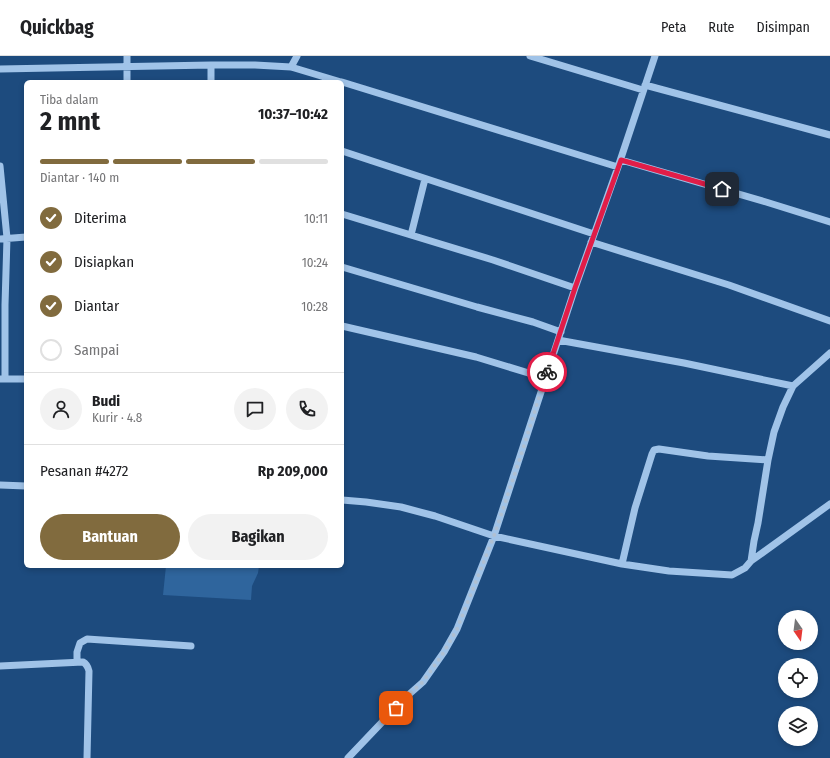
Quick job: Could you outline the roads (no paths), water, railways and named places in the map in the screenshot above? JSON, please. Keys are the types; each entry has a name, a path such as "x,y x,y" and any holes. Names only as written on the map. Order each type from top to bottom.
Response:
{"street":[{"path":"127,56 127,80"},
{"path":"291,67 297,56"},
{"path":"530,56 644,88 830,135"},
{"path":"348,758 406,697 423,682 444,652 457,629 494,536 575,288 621,160 655,56"},
{"path":"211,64 211,80"},
{"path":"0,69 211,64 255,65 291,67 335,80"},
{"path":"344,83 618,167"},
{"path":"344,152 594,234"},
{"path":"621,160 758,199 830,222"},
{"path":"0,166 4,239 5,305 3,379 24,378"},
{"path":"411,235 425,179"},
{"path":"344,215 493,260 575,288"},
{"path":"4,239 24,237"},
{"path":"591,242 729,286 830,321"},
{"path":"344,268 533,322 561,332"},
{"path":"344,326 476,357 545,378"},
{"path":"558,340 684,362 793,386"},
{"path":"751,561 768,460 774,432 783,407 793,386 830,353"},
{"path":"622,564 636,508 654,450 659,449 708,456 768,460"},
{"path":"0,485 24,486"},
{"path":"344,500 401,507 435,516 494,536 622,564 669,571 732,575 745,568 751,561 830,504"},
{"path":"77,662 77,652 80,643 87,639 191,646"},
{"path":"0,666 77,662 86,663 89,671 87,758"}]}
